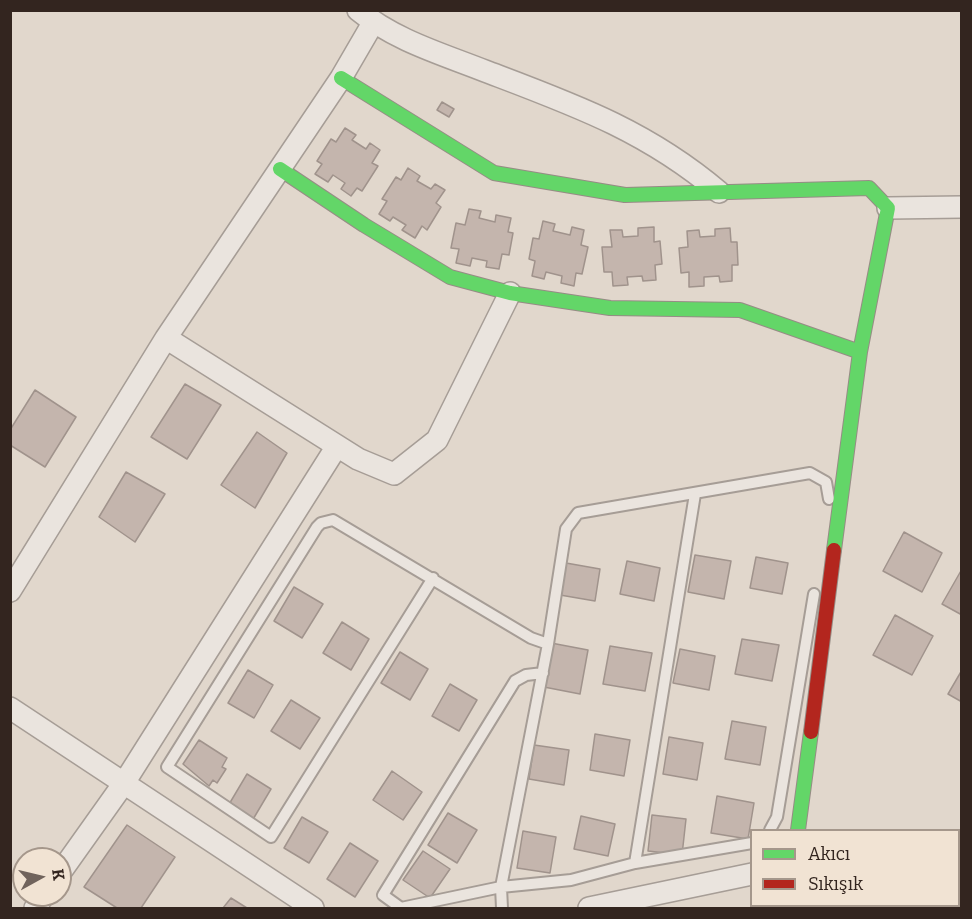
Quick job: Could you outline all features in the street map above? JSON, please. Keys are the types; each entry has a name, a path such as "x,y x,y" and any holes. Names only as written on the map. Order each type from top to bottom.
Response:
{"street":[{"path":"10,591 166,338 341,78 366,17 418,45 588,110 634,132 687,165 719,192"},
{"path":"341,78 494,173 625,195 869,188 888,208 962,207"},
{"path":"280,169 364,225 450,277 510,293 610,308 740,310 860,352"},
{"path":"798,829 860,352 888,208"},
{"path":"166,338 357,459 393,474 437,440 510,293"},
{"path":"72,856 124,783 337,446"},
{"path":"10,708 314,909"},
{"path":"589,909 750,874"}],"lane":[{"path":"502,909 501,887 543,673 566,529 573,517 578,513 810,473 818,475 829,489 826,523"},
{"path":"635,863 695,494"},
{"path":"432,578 271,837 167,767 321,523 333,520 432,578 531,638 548,644"},
{"path":"771,829 777,817 816,582"},
{"path":"543,673 526,675 515,681 383,895 401,908 501,887 571,880 635,863 750,843"}],"building":[{"path":"442,102 454,109 449,117 437,110"},
{"path":"345,128 356,135 352,140 366,149 370,143 380,150 372,163 378,166 362,191 357,188 351,196 341,189 345,183 333,175 328,182 315,174 322,164 317,161 331,139 336,142"},
{"path":"408,168 420,176 417,181 431,189 435,184 445,190 436,203 441,207 427,230 422,226 415,238 402,230 406,225 393,217 390,221 379,214 387,201 382,199 396,177 401,180"},
{"path":"469,209 481,211 479,218 495,222 496,215 511,218 508,232 513,233 509,255 502,254 499,269 486,267 487,261 472,258 470,266 456,263 459,249 451,248 456,223 465,225"},
{"path":"543,221 555,224 553,231 570,235 572,227 584,230 581,245 588,247 582,274 576,273 574,286 561,283 562,276 546,272 544,279 532,276 535,261 529,259 533,238 539,239"},
{"path":"654,227 654,242 660,241 662,264 655,265 656,280 643,281 642,276 627,277 628,285 613,286 612,272 604,272 602,247 612,247 610,230 622,230 623,237 638,236 638,228"},
{"path":"730,228 731,242 737,242 738,265 732,265 732,281 720,282 719,276 704,277 704,286 689,287 689,272 681,273 679,248 688,247 687,231 699,230 700,237 715,236 715,229"},
{"path":"185,384 221,405 187,459 151,437"},
{"path":"35,390 76,417 45,467 10,445 10,430"},
{"path":"257,432 287,453 255,508 221,485"},
{"path":"126,472 165,494 135,542 99,517"},
{"path":"904,532 942,553 922,592 883,571"},
{"path":"695,555 731,561 724,599 688,592"},
{"path":"756,557 788,563 782,594 750,588"},
{"path":"627,561 660,568 654,601 620,594"},
{"path":"566,563 600,569 595,601 560,595"},
{"path":"962,569 962,615 942,604"},
{"path":"294,587 323,604 302,638 274,621"},
{"path":"895,615 933,636 912,675 873,655"},
{"path":"342,622 369,639 351,670 323,653"},
{"path":"742,639 779,645 772,681 735,674"},
{"path":"551,643 588,650 580,694 544,687"},
{"path":"610,646 652,653 645,691 603,684"},
{"path":"680,649 715,656 709,690 673,683"},
{"path":"400,652 428,669 410,700 381,683"},
{"path":"248,670 273,685 254,718 228,703"},
{"path":"962,670 962,702 948,694"},
{"path":"450,684 477,700 459,731 432,716"},
{"path":"291,700 320,718 300,749 271,731"},
{"path":"732,721 766,727 760,765 725,759"},
{"path":"595,734 630,740 624,776 590,770"},
{"path":"669,737 703,743 697,780 663,774"},
{"path":"199,740 227,758 222,767 226,769 217,783 213,780 209,786 183,764"},
{"path":"534,745 569,750 564,785 529,779"},
{"path":"392,771 422,792 403,820 373,800"},
{"path":"247,774 271,789 252,821 228,806"},
{"path":"717,796 754,803 748,839 711,833"},
{"path":"448,813 477,830 457,863 428,845"},
{"path":"652,815 686,819 682,855 648,851"},
{"path":"581,816 615,824 608,856 574,849"},
{"path":"302,817 328,832 309,863 284,848"},
{"path":"127,825 175,857 141,908 117,908 84,887"},
{"path":"523,831 556,837 550,873 517,868"},
{"path":"350,843 378,861 355,897 327,879"},
{"path":"423,851 450,869 430,898 403,880"},
{"path":"231,898 247,908 223,908"}],"traffic: fast":[{"path":"341,78 494,173 625,195 869,188 888,208 860,352"},
{"path":"280,169 364,225 450,277 510,293 610,308 740,310 860,352 834,550"},
{"path":"798,829 811,732"}],"traffic: jam":[{"path":"811,732 834,550"}]}
